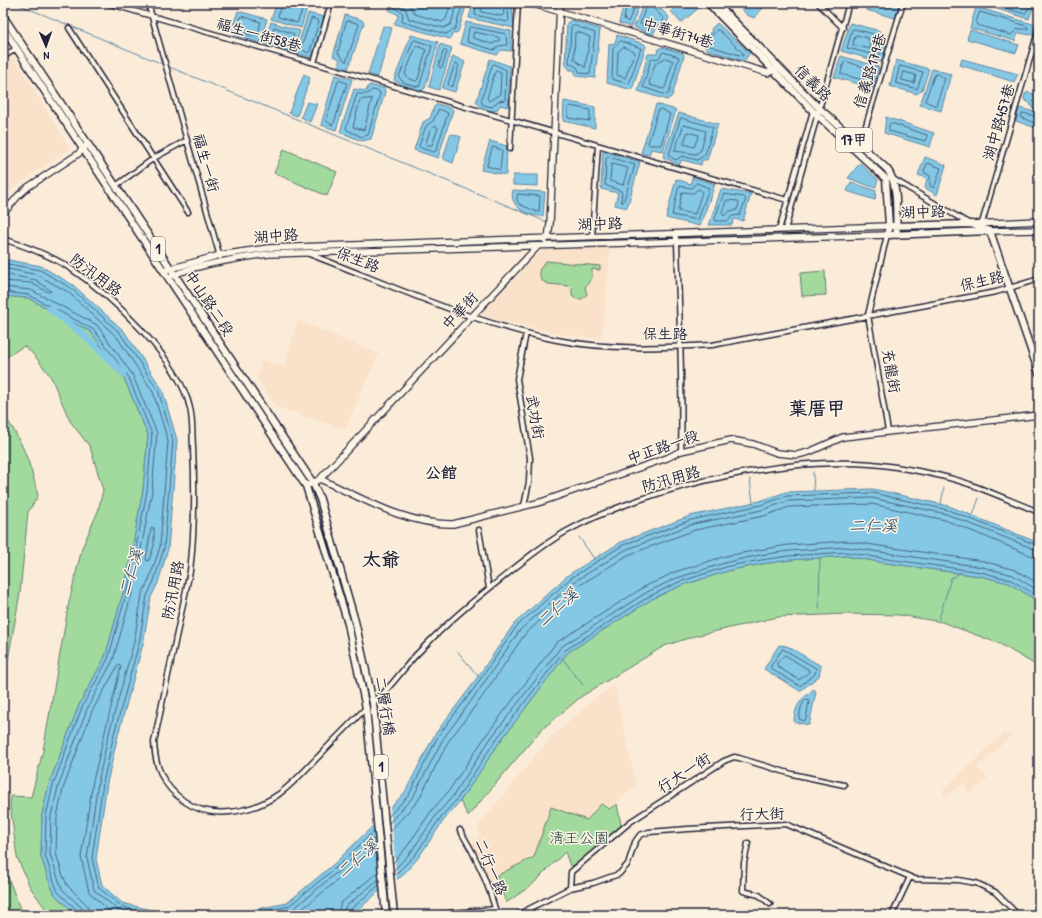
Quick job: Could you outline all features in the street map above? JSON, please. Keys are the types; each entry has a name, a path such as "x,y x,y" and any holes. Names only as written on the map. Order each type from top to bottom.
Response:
{"main road":[{"name":"信義路","path":"708,3 774,71 883,174 888,184 889,226"},
{"name":"信義路","path":"716,3 780,67 816,111 860,145 887,169 893,179"},
{"name":"中山路二段","path":"3,16 117,185 174,274 313,482 330,530 356,621"},
{"name":"中山路二段","path":"3,28 306,486 348,624"},
{"path":"893,179 897,235"},
{"name":"信義路","path":"971,224 990,231"},
{"name":"湖中路","path":"889,226 971,224"},
{"name":"17甲","path":"887,235 889,226"},
{"path":"990,231 1039,373"},
{"name":"湖中路","path":"887,235 990,231"},
{"name":"二層行橋","path":"356,621 373,703 394,915"},
{"name":"二層行橋","path":"348,624 366,708 383,863 386,915"}],"street":[{"name":"福生一街58巷","path":"107,3 314,63"},
{"path":"148,3 151,16"},
{"path":"331,3 314,63 788,200"},
{"path":"510,149 518,3"},
{"name":"中華街74巷","path":"530,3 768,73 774,71"},
{"path":"548,238 560,3"},
{"path":"818,3 843,28"},
{"path":"782,230 788,200 843,28 849,3"},
{"name":"信義路179巷","path":"860,145 902,3"},
{"name":"福生一街","path":"151,16 220,255 221,263"},
{"path":"69,28 188,212"},
{"name":"湖中路457巷","path":"982,223 1039,28"},
{"path":"3,57 17,48"},
{"path":"774,71 780,67"},
{"path":"782,230 816,111"},
{"path":"117,185 154,158 187,140"},
{"path":"3,214 18,196 78,154 89,144"},
{"path":"592,237 598,146"},
{"name":"信義路","path":"893,179 971,224"},
{"name":"湖中路","path":"971,224 1039,221"},
{"name":"湖中路","path":"164,271 170,267 220,255 268,248 304,248 889,226"},
{"name":"湖中路","path":"990,231 1039,230"},
{"path":"675,234 677,242 682,412 681,451"},
{"path":"868,315 887,235"},
{"name":"湖中路","path":"168,278 174,274 269,254 887,235"},
{"name":"中華街","path":"320,479 537,246 548,238"},
{"name":"防汛用路","path":"3,239 25,246 69,267 134,322 155,346 179,378 191,409 195,514 194,543 190,571 154,742 157,767 168,787 188,804 209,811 223,813 253,806 278,794 292,783 366,708"},
{"path":"304,248 307,253"},
{"name":"保生路","path":"307,253 471,317 526,333 559,340 598,345 679,347 728,342 996,292 1039,279"},
{"name":"充龍街","path":"868,315 888,431"},
{"name":"武功街","path":"524,506 529,482 530,458 517,379 526,333"},
{"name":"中正路一段","path":"320,479 408,517 440,524 467,522 568,493 667,458 681,451 731,440 753,444 777,453 797,455 809,452 843,437 1039,415"},
{"name":"防汛用路","path":"373,703 416,655 489,588 552,540 568,530 625,506 692,484 744,473 785,467 840,463 894,467 943,476 968,484 1039,512"},
{"path":"306,486 320,479"},
{"path":"479,530 489,588"},
{"name":"行大一街","path":"570,888 571,872 617,832 711,769 730,758 739,758 792,774 844,785"},
{"name":"行大街","path":"517,915 570,888 593,883 619,874 628,864 635,842 640,835 681,829 786,824 910,878 920,880 958,880 976,883 995,892 1018,915"},
{"name":"二行一路","path":"460,830 470,845 482,872 497,915"},
{"path":"748,843 744,863 743,891 759,895 770,904"},
{"path":"892,915 910,878"},
{"path":"431,915 495,909"}],"shaded area":[{"path":"3,44 15,59 70,148 10,191 3,189"},
{"path":"608,247 610,250 602,339 558,334 484,317 483,312 542,250"},
{"path":"298,320 379,354 345,429 276,407 256,377 262,360 284,367"},
{"path":"615,686 636,785 609,809 601,804 587,821 551,807 534,857 496,876 487,886 470,845 480,836 478,826 548,740 599,695"},
{"path":"1004,733 1011,736 977,767 988,779 969,793 963,782 946,798 942,791"}],"green space":[{"path":"284,149 337,172 327,196 274,173"},
{"path":"546,261 600,266 600,270 592,269 592,278 585,287 587,294 584,298 578,299 572,296 572,288 570,286 548,284 541,280 539,270"},
{"path":"825,271 826,295 802,296 800,273"},
{"path":"3,296 28,298 91,332 124,378 148,435 143,490 126,583 105,657 79,705 49,784 42,815 41,856 48,878 55,895 77,915 50,915 30,887 17,857 10,805 11,796 31,797 43,751 69,602 82,548 98,511 103,490 90,447 70,421 51,377 34,355 24,346 3,359"},
{"path":"3,414 10,423 21,443 38,496 28,512 20,593 3,688"},
{"path":"846,556 980,576 1009,583 1039,602 1039,667 1000,644 942,622 899,615 845,614 778,617 695,636 664,646 582,696 541,730 468,816 460,801 499,743 567,653 652,599 680,586 731,570 762,564 790,560"},
{"name":"清王公園","path":"601,804 609,809 617,804 622,829 582,862 570,866 565,852 533,884 506,903 496,876 534,857 551,807 587,820"},
{"path":"3,864 19,906 25,915 3,915"}],"water":[{"path":"277,3 306,4 306,11 301,28 271,19"},
{"path":"391,3 467,3 458,32 452,34 450,39 394,24 399,15 389,10"},
{"path":"473,3 505,3 512,5 514,28 469,18"},
{"path":"624,3 640,3 631,27 619,23"},
{"path":"644,3 654,3 669,17 664,30 656,28 653,35 634,27"},
{"path":"680,3 698,3 701,6 681,23 671,11"},
{"path":"736,3 761,3 764,7 754,18 747,15"},
{"path":"867,3 900,3 895,18 866,10"},
{"path":"978,3 1030,3 1039,5 1039,9 1033,7 1029,19"},
{"path":"976,7 1036,25 1032,35 1018,33 1015,41 970,28"},
{"path":"238,11 267,19 260,43 235,35 231,31"},
{"path":"308,13 324,17 312,58 296,53"},
{"path":"345,15 362,20 364,23 348,69 338,66 340,59 333,56"},
{"path":"571,20 600,29 595,78 575,76 575,70 570,70 565,64 567,23"},
{"path":"271,22 300,31 293,53 264,43"},
{"path":"466,22 511,31 511,51 501,50 497,55 460,44"},
{"path":"717,23 750,53 744,61 708,50 700,41 712,31 711,29"},
{"path":"850,23 880,31 878,40 887,45 881,62 841,51"},
{"path":"383,26 392,28 378,77 368,74"},
{"path":"970,30 1019,45 1016,53 967,39"},
{"path":"411,35 438,42 425,88 421,92 401,86 400,83 394,80"},
{"path":"617,35 646,46 632,90 607,83 609,44 615,43"},
{"path":"440,44 452,48 439,90 429,87"},
{"path":"662,47 683,53 684,56 672,96 667,100 638,91 648,54 657,54 658,49"},
{"path":"453,56 465,62 455,92 442,88"},
{"path":"841,56 879,67 873,88 834,77"},
{"path":"490,59 510,66 508,107 500,105 497,110 494,111 485,109 476,102"},
{"path":"962,59 1018,74 1014,82 960,65"},
{"path":"896,60 929,69 922,90 917,94 890,86"},
{"path":"932,69 951,74 941,111 920,105"},
{"path":"304,74 310,78 297,116 289,113"},
{"path":"335,75 352,79 336,130 321,125"},
{"path":"369,85 384,88 385,92 371,139 362,141 340,132 354,89 366,91"},
{"path":"1028,92 1039,96 1039,110 1032,108 1030,103 1024,100 1025,94"},
{"path":"564,101 595,107 595,128 563,121"},
{"path":"307,102 317,104 310,122 301,117"},
{"path":"437,104 453,110 438,158 414,150 423,122 430,118 434,107"},
{"path":"656,104 676,110 663,151 651,149 649,155 641,153"},
{"path":"1019,108 1039,113 1039,129 1016,121"},
{"path":"679,113 718,124 707,160 702,160 701,165 682,160 679,165 663,157"},
{"path":"886,117 934,133 930,147 884,133"},
{"path":"453,134 461,137 453,163 443,159 450,135"},
{"path":"490,141 507,146 506,175 481,170"},
{"path":"603,151 640,162 627,208 615,205 618,193 601,189"},
{"path":"925,157 946,165 937,195 925,188 927,178 918,175"},
{"path":"860,163 878,180 875,188 848,178"},
{"path":"513,175 538,175 538,186 513,185"},
{"path":"692,177 715,184 700,226 666,218 676,179 691,184"},
{"path":"851,182 876,191 875,200 847,191"},
{"path":"721,189 751,194 743,221 734,219 732,225 709,225"},
{"path":"513,190 545,192 543,216 532,215 521,210 517,206 512,196"},
{"name":"二仁溪","path":"3,259 41,266 73,285 124,331 162,389 177,440 168,549 158,583 151,597 143,644 118,735 107,783 96,859 102,885 122,903 172,915 77,915 55,895 41,856 42,815 49,784 79,705 105,657 126,583 143,490 148,435 124,378 91,332 28,298 3,296"},
{"name":"二仁溪","path":"873,489 949,506 1039,543 1039,602 1009,583 980,576 846,556 790,560 762,564 731,570 680,586 652,599 567,653 499,743 460,801 444,820 418,858 401,877 386,885 357,911 349,915 227,915 287,903 335,863 384,815 405,792 435,734 470,688 514,624 568,575 621,542 690,516 760,501 786,492"},
{"path":"779,645 787,646 821,666 819,676 800,691 764,669"},
{"path":"814,689 816,692 809,725 794,722 797,707"}],"pier":[{"path":"390,806 397,881 381,892 374,822"}],"waterway":[{"path":"15,3 165,65"},
{"path":"167,66 547,222"},
{"path":"818,104 824,85"},
{"path":"783,226 815,116"},
{"name":"二仁溪","path":"50,309 84,335 123,373"},
{"path":"813,472 814,491"},
{"path":"750,479 753,503"},
{"path":"941,504 944,488"},
{"path":"973,515 979,498"},
{"path":"579,537 595,560"},
{"path":"819,608 820,558"},
{"path":"939,619 951,578 962,572"},
{"path":"458,652 478,676"},
{"path":"562,658 583,685"}],"district":[{"name":"葉厝甲","path":"817,408"},
{"name":"公館","path":"441,472"},
{"name":"太爺","path":"381,559"}]}
